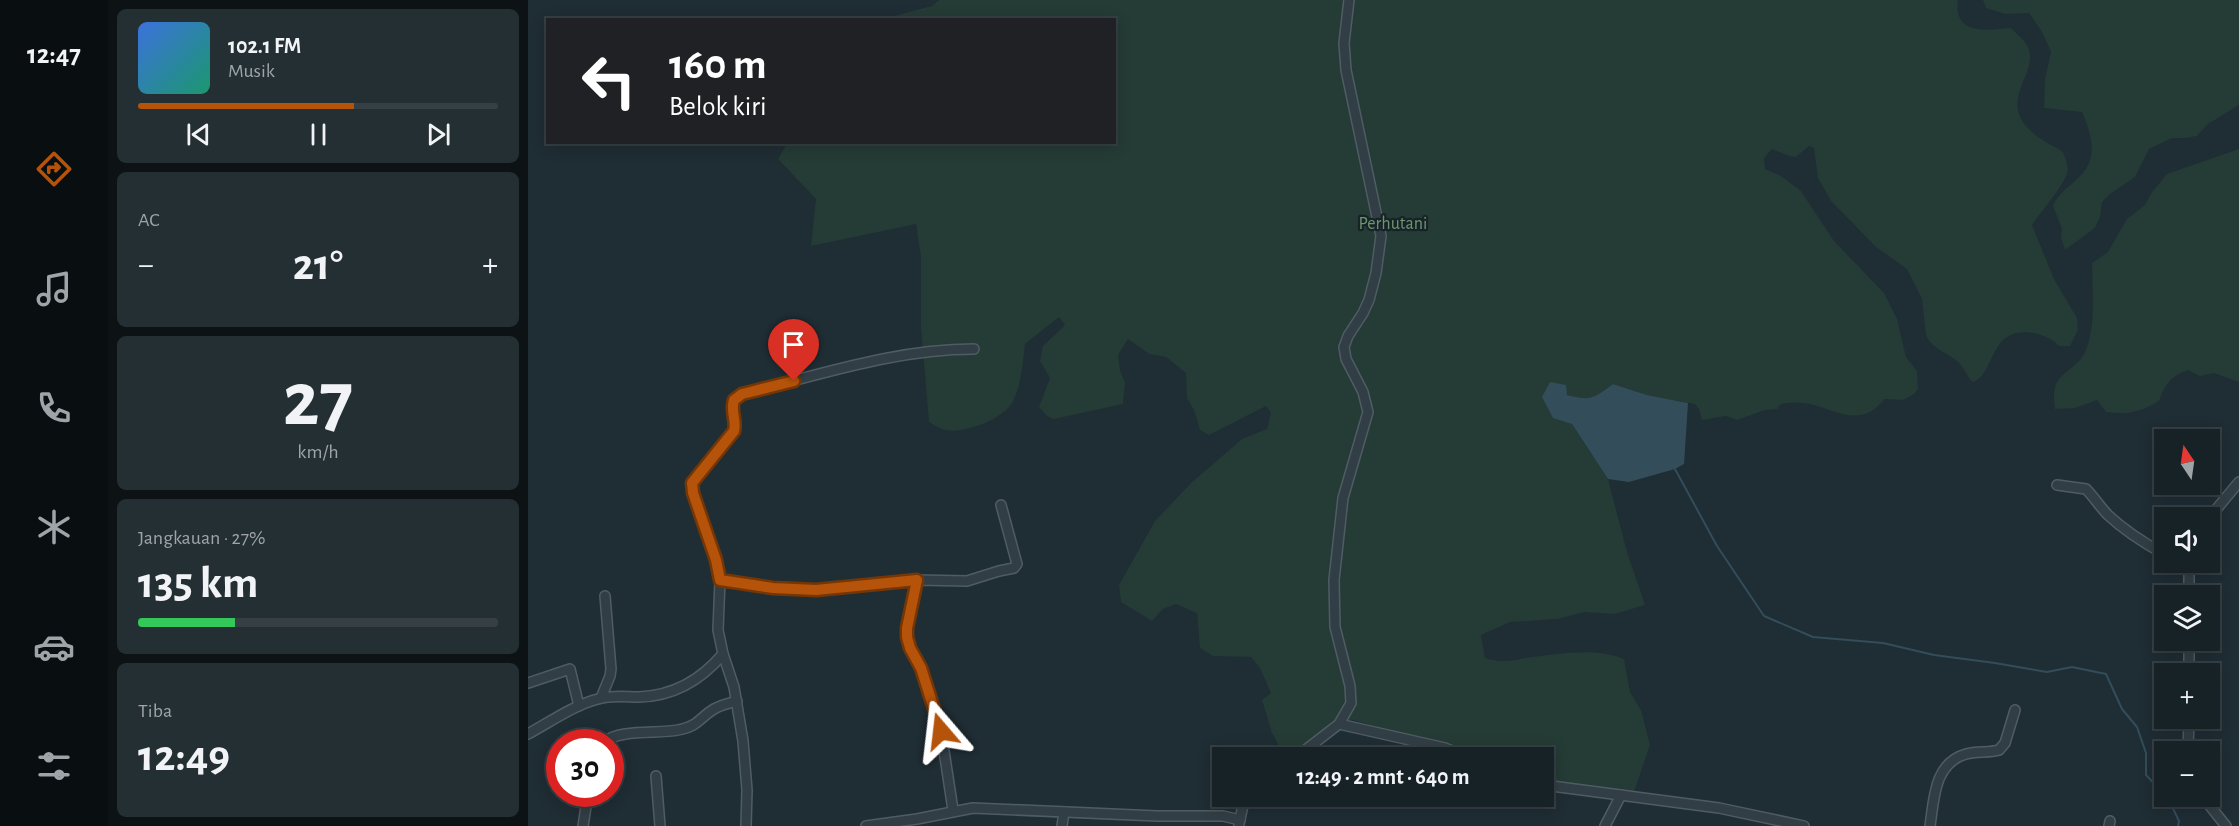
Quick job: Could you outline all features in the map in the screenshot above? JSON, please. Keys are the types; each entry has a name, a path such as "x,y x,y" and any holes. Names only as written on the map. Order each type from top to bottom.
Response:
{"street":[{"path":"1309,747 1339,724 1349,710 1351,695 1335,627 1334,580 1343,498 1368,412 1363,392 1346,359 1344,347 1369,300 1380,245 1372,187 1346,69 1344,43 1349,0"},
{"path":"746,826 746,768 737,701 718,630 720,580 716,560 693,493 692,483 734,431 732,404 738,396 882,358 921,352 974,349"},
{"path":"2218,507 2239,482"},
{"path":"2057,485 2086,489 2114,520 2154,548"},
{"path":"720,580 773,588 816,590 917,580 967,581 1016,567 1017,561 1001,505"},
{"path":"917,580 907,637 921,668 941,731 953,810"},
{"path":"601,698 610,676 605,596"},
{"path":"528,734 579,706 601,698 662,694 680,688 712,668 723,654"},
{"path":"528,683 570,669 579,706"},
{"path":"624,734 659,733 689,728 698,724 713,710 737,701"},
{"path":"1930,826 1940,773 1958,757 1967,753 1996,752 2002,748 2015,710"},
{"path":"1339,724 1441,747"},
{"path":"656,776 660,826"},
{"path":"1554,787 1719,808 1804,826"},
{"path":"1605,826 1620,795"},
{"path":"583,826 586,807"},
{"path":"866,826 917,819 953,810 990,808 1223,816 1239,823 1243,807"},
{"path":"2211,807 2226,826"},
{"path":"1062,826 1064,812"}],"green space":[{"name":"Perhutani","path":"939,0 1958,0 1958,12 1961,20 1967,25 1983,30 2011,28 2027,45 2030,55 2029,66 2018,97 2018,108 2022,120 2032,132 2063,152 2068,170 2058,190 2032,225 2054,279 2077,318 2078,330 2070,346 2059,346 2054,341 2034,333 2019,333 2008,337 2000,344 1980,378 1972,382 1959,363 1936,348 1926,336 1922,299 1907,269 1876,247 1831,201 1818,178 1814,148 1809,146 1796,157 1772,149 1764,158 1765,169 1781,176 1801,191 1834,241 1884,293 1897,319 1906,357 1917,371 1918,389 1903,400 1885,399 1872,411 1862,415 1847,415 1810,404 1791,403 1781,404 1777,409 1765,410 1737,420 1726,416 1702,420 1695,404 1647,395 1613,384 1594,399 1582,400 1570,396 1549,382 1572,424 1608,479 1627,552 1645,605 1615,614 1584,612 1558,619 1510,622 1481,635 1485,658 1506,661 1588,652 1624,659 1630,692 1641,710 1650,745 1634,792 1554,782 1554,747 1452,747 1353,720 1336,722 1300,747 1280,747 1272,733 1262,700 1271,693 1260,668 1251,657 1213,656 1200,648 1197,613 1176,604 1163,609 1152,621 1121,602 1119,585 1155,521 1191,483 1242,439 1267,429 1271,413 1266,406 1209,435 1200,430 1194,410 1187,398 1186,373 1166,357 1149,354 1128,339 1118,355 1125,383 1123,404 1054,419 1047,416 1039,407 1050,378 1040,361 1043,346 1065,325 1059,317 1025,344 1018,390 1007,409 992,420 963,430 942,429 929,422 921,328 921,257 916,224 811,246 816,199 778,159 787,144 1116,144 1116,18 887,18 932,6"},
{"path":"1983,0 2239,0 2239,105 2208,124 2197,136 2172,138 2149,149 2135,177 2102,202 2100,217 2095,228 2065,250 2061,238 2062,229 2053,206 2061,193 2085,171 2089,163 2092,147 2089,130 2082,112 2044,108 2045,79 2051,52 2042,32 2029,13 2005,14 1986,8"},
{"path":"2239,149 2239,382 2214,373 2200,376 2188,370 2169,381 2159,401 2140,410 2127,413 2106,412 2097,400 2075,408 2055,409 2054,395 2059,378 2082,357 2090,337 2093,305 2092,263 2108,252 2127,219 2145,205 2152,192 2167,174"}],"water":[{"path":"1550,382 1566,385 1567,395 1582,398 1596,396 1613,384 1647,395 1688,403 1684,464 1675,469 1629,482 1608,479 1572,424 1553,418 1542,397"}],"waterway":[{"path":"1675,469 1717,546 1764,616 1813,637 1883,643 1934,655 2047,672 2072,667 2106,674 2122,709 2137,727 2146,753 2146,775 2154,783"},
{"path":"2172,807 2179,821 2178,826"}],"route":[{"path":"794,381 742,394 734,400 732,410 734,431 692,483 693,493 716,560 720,580 751,586 816,590 917,580 907,637 921,668 941,731"}]}
